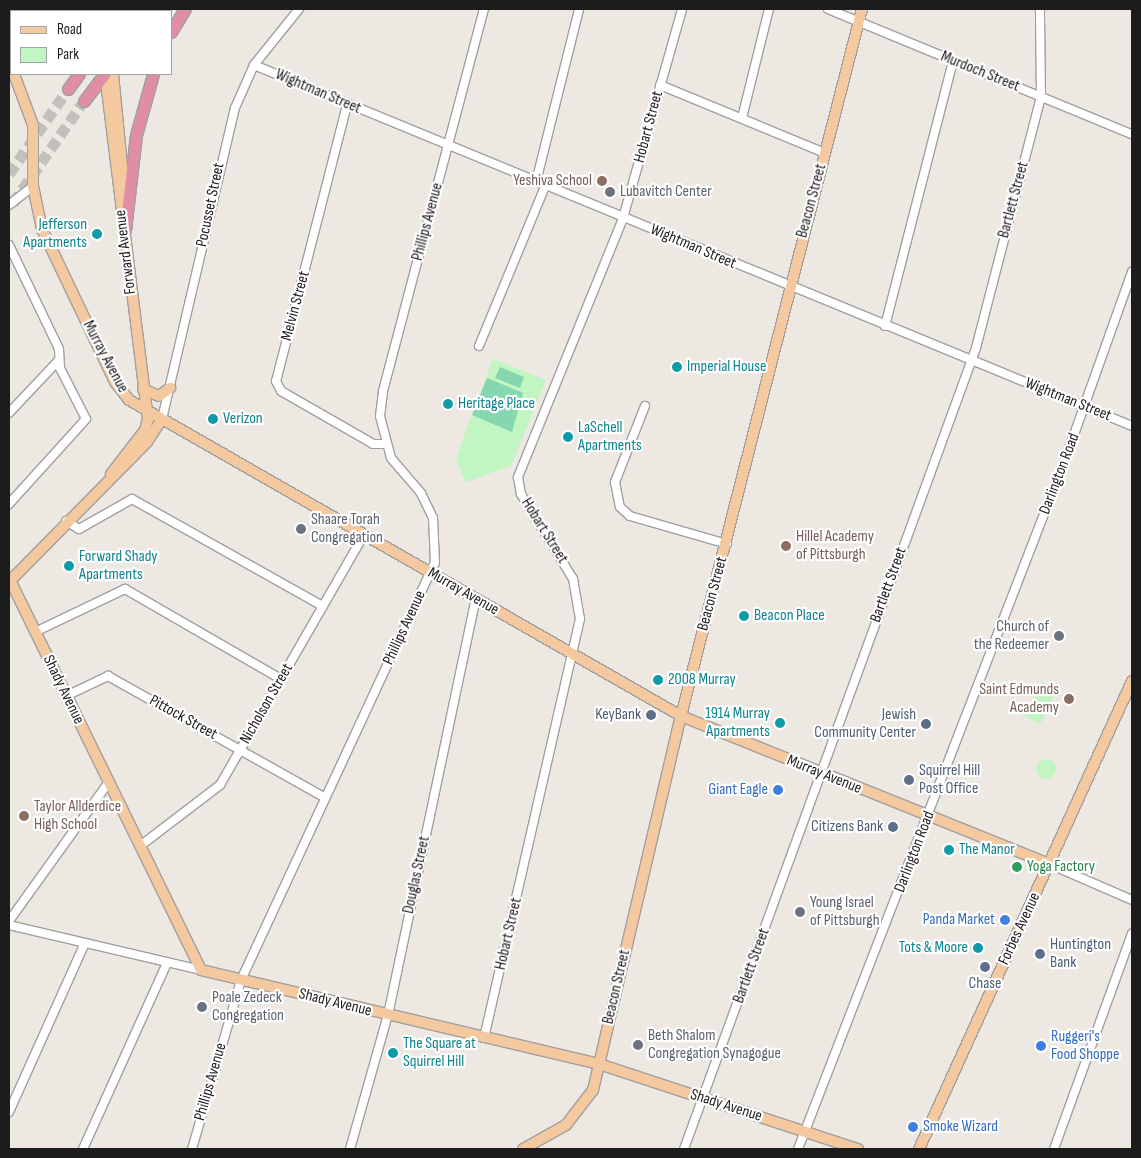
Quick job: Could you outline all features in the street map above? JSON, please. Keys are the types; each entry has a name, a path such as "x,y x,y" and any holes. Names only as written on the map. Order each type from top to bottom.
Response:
{"highway":[{"path":"172,30 184,9"},
{"path":"68,89 78,75"},
{"path":"125,230 136,135 153,75"},
{"path":"84,101 102,77"}],"main road":[{"name":"Beacon Street","path":"523,1149 579,1113 593,1090 681,716 727,544 862,9"},
{"name":"Murray Avenue","path":"14,75 32,125 33,186 42,229 123,395 147,411 681,716 928,817 1049,864"},
{"path":"113,75 124,175 125,230"},
{"name":"Forward Avenue","path":"102,77 125,230 147,411 145,430"},
{"path":"144,390 159,396 170,388"},
{"path":"9,581 111,474 157,429 162,419"},
{"path":"111,474 145,430 162,419"},
{"name":"Shady Avenue","path":"9,581 201,970 599,1064 858,1149"},
{"name":"Forbes Avenue","path":"919,1149 1132,681"}],"street":[{"name":"Pocusset Street","path":"162,419 226,137 254,65 299,9"},
{"name":"Phillips Avenue","path":"192,1149 241,980 431,573 438,549 433,518 385,444 380,416 383,391 484,9"},
{"path":"536,182 579,9"},
{"name":"Hobart Street","path":"484,1038 575,656 580,619 577,591 521,494 518,477 624,218 682,9"},
{"path":"742,118 769,9"},
{"name":"Murdoch Street","path":"828,9 1132,134"},
{"name":"Bartlett Street","path":"684,1149 705,1099 971,360 1041,96 1040,9"},
{"path":"885,326 954,61"},
{"name":"Wightman Street","path":"254,65 347,106 1132,426"},
{"path":"660,85 825,153"},
{"name":"Melvin Street","path":"347,106 276,381 290,396 373,444 385,444"},
{"path":"9,205 33,186"},
{"path":"479,346 545,187"},
{"path":"9,245 59,349 59,360 86,419 9,504"},
{"name":"Darlington Road","path":"798,1149 1086,406 1132,272"},
{"path":"9,413 59,360"},
{"path":"645,406 615,482 620,507 630,516 727,544"},
{"path":"66,521 79,530 132,499 323,606"},
{"name":"Nicholson Street","path":"140,846 220,785 364,535"},
{"path":"35,632 125,589 281,679"},
{"name":"Douglas Street","path":"350,1149 388,1015 476,599"},
{"name":"Pittock Street","path":"66,696 108,676 325,798"},
{"path":"109,782 9,923 201,970"},
{"name":"Murray Avenue","path":"1049,864 1132,900"},
{"path":"1054,1149 1132,934"},
{"path":"9,1112 85,943"},
{"path":"83,1149 167,963"}],"green space":[{"path":"493,359 546,380 511,466 465,482 456,458"},
{"path":"500,367 524,377 520,388 495,378"},
{"path":"487,378 523,393 512,432 472,415"},
{"path":"1042,681 1056,692 1040,724 1018,713 1021,705 1031,708"},
{"path":"1046,759 1053,762 1056,769 1053,776 1046,779 1039,776 1036,769 1039,762"}],"tunnel":[{"path":"9,174 68,89"},
{"path":"13,203 84,101"}],"place":[{"name":"Yeshiva School","path":"602,181"},
{"name":"Lubavitch Center","path":"610,192"},
{"name":"Jefferson Apartments","path":"97,234"},
{"name":"Imperial House","path":"677,367"},
{"name":"Heritage Place","path":"448,404"},
{"name":"Verizon","path":"213,419"},
{"name":"LaSchell Apartments","path":"568,437"},
{"name":"Shaare Torah Congregation","path":"301,529"},
{"name":"Hillel Academy of Pittsburgh","path":"786,546"},
{"name":"Forward Shady Apartments","path":"69,566"},
{"name":"Beacon Place","path":"744,616"},
{"name":"Church of the Redeemer","path":"1059,636"},
{"name":"2008 Murray","path":"658,680"},
{"name":"Saint Edmunds Academy","path":"1069,699"},
{"name":"KeyBank","path":"651,715"},
{"name":"1914 Murray Apartments","path":"780,723"},
{"name":"Jewish Community Center","path":"926,724"},
{"name":"Squirrel Hill Post Office","path":"909,780"},
{"name":"Giant Eagle","path":"778,790"},
{"name":"Taylor Allderdice High School","path":"24,816"},
{"name":"Citizens Bank","path":"893,827"},
{"name":"The Manor","path":"949,850"},
{"name":"Yoga Factory","path":"1017,867"},
{"name":"Young Israel of Pittsburgh","path":"800,912"},
{"name":"Panda Market","path":"1005,920"},
{"name":"Tots & Moore","path":"978,948"},
{"name":"Huntington Bank","path":"1040,954"},
{"name":"Chase","path":"985,967"},
{"name":"Poale Zedeck Congregation","path":"202,1007"},
{"name":"Beth Shalom Congregation Synagogue","path":"638,1045"},
{"name":"Ruggeri's Food Shoppe","path":"1041,1046"},
{"name":"The Square at Squirrel Hill","path":"393,1053"},
{"name":"Smoke Wizard","path":"913,1127"}]}
